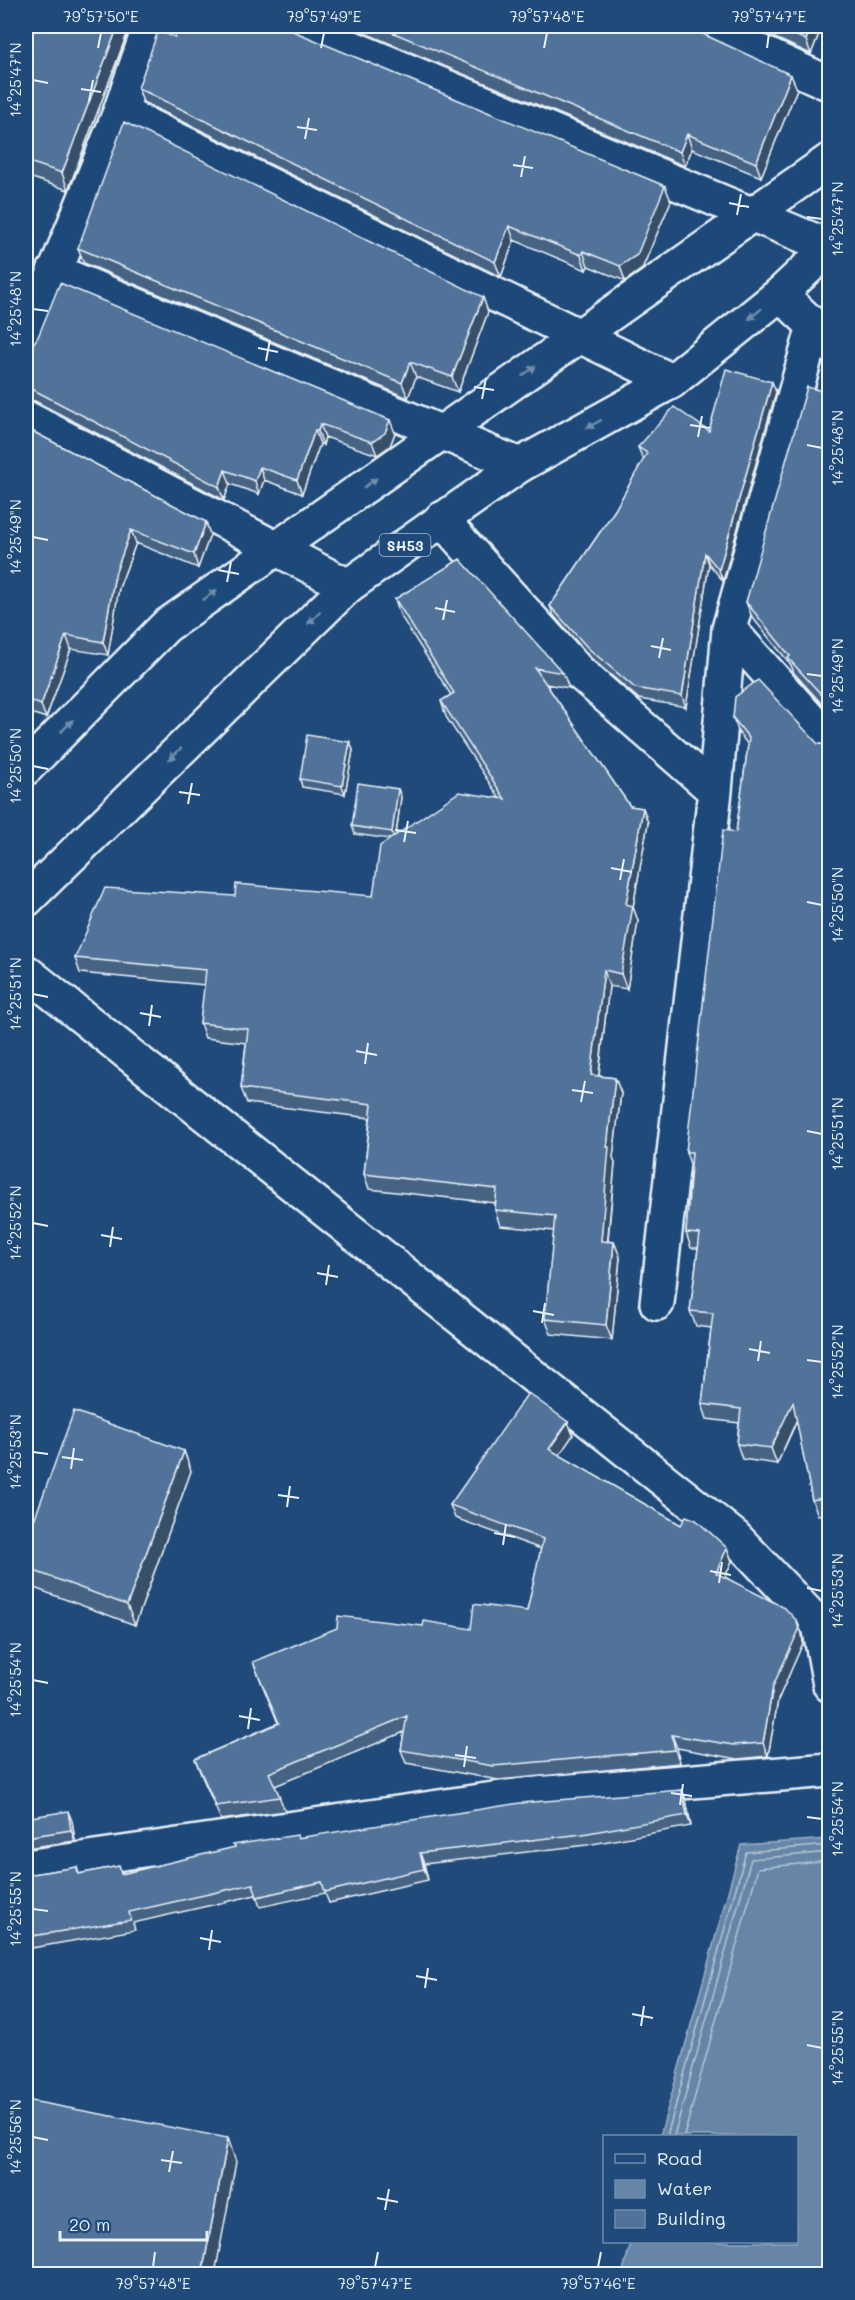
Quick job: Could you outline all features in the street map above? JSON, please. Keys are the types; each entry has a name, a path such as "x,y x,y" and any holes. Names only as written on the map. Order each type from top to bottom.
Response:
{"street":[{"path":"26,343 120,112 150,26"},
{"path":"300,26 830,247"},
{"path":"704,26 830,84"},
{"path":"120,112 672,381"},
{"path":"26,768 166,626 830,160"},
{"name":"SH53","path":"26,900 348,586 520,465 672,381 780,294 830,247"},
{"path":"54,271 520,465"},
{"path":"657,1303 716,791 729,629 822,337 780,294"},
{"path":"26,418 348,586"},
{"path":"441,519 579,672 716,791"},
{"path":"729,629 830,742"},
{"path":"26,972 735,1537 819,1625 830,1685"},
{"path":"26,1867 522,1796 830,1770"}],"water":[{"path":"829,1839 829,2274 622,2274 631,2243 798,2243 798,2135 660,2135 741,1845"}],"building":[{"path":"26,26 118,26 62,173 26,161"},
{"path":"179,26 283,26 665,186 637,255 620,266 583,251 581,255 509,226 495,262 138,88 158,31 175,37"},
{"path":"377,26 687,26 791,75 756,163 687,134 680,152"},
{"path":"774,26 811,26 806,40"},
{"path":"124,122 483,297 452,377 410,362 402,383 78,248"},
{"path":"60,283 390,420 385,433 372,442 320,424 318,431 315,430 297,480 260,467 255,481 225,470 219,487 26,387 26,347 33,344 38,337"},
{"path":"726,369 772,382 719,570 705,553 682,696 635,688 588,648 550,606 615,510 647,453 638,447 674,407 709,431"},
{"path":"807,387 830,393 830,704 788,658 790,656 746,602"},
{"path":"26,428 206,522 194,554 131,530 115,574 103,642 66,635 41,705 26,699"},
{"path":"460,559 563,673 535,668 630,806 643,808 626,904 633,906 621,974 604,970 591,1075 615,1078 607,1147 609,1147 601,1241 614,1242 606,1325 545,1319 555,1216 495,1210 497,1189 364,1174 372,1104 241,1088 248,1029 200,1023 206,970 75,958 105,888 235,896 236,884 373,896 380,846 459,792 505,799 441,701 454,693 395,599"},
{"path":"758,680 818,744 830,744 830,1497 812,1500 793,1402 771,1448 737,1444 741,1409 702,1404 713,1313 690,1311 700,1234 686,1233 692,1152 686,1152 723,830 736,832 749,738 733,718 735,697"},
{"path":"307,735 350,742 342,786 300,779"},
{"path":"358,783 398,789 392,832 352,826"},
{"path":"528,1393 568,1422 549,1449 681,1525 686,1516 696,1520 727,1548 716,1573 785,1608 797,1621 799,1630 773,1686 763,1743 733,1745 672,1735 675,1750 493,1766 401,1750 407,1716 269,1773 280,1797 216,1806 195,1759 279,1723 253,1662 337,1628 338,1616 423,1626 424,1621 471,1629 474,1604 527,1611 543,1539 450,1505"},
{"path":"74,1411 184,1451 127,1605 26,1568 26,1542"},
{"path":"682,1790 687,1815 583,1834 420,1853 424,1869 325,1892 322,1882 257,1897 253,1884 129,1912 131,1920 26,1937 26,1875 77,1867 78,1874 119,1866 121,1874 235,1847 233,1845 297,1835 298,1838 520,1803"},
{"path":"68,1811 71,1830 26,1837 26,1818"},
{"path":"26,2100 228,2138 202,2274 26,2274"}]}
